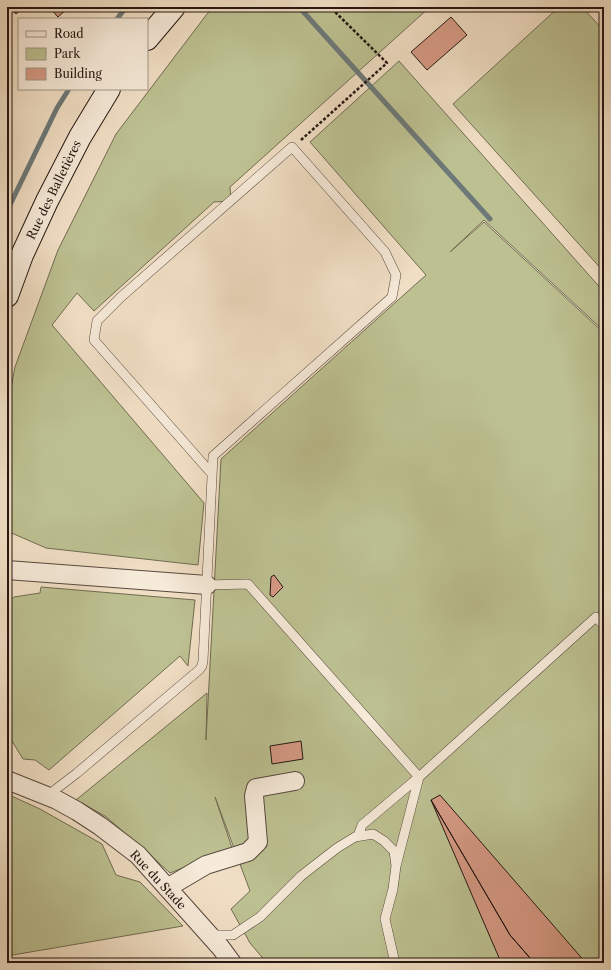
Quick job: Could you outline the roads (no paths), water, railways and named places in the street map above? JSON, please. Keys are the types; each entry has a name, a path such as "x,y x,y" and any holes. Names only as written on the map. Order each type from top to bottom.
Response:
{"main road":[{"path":"148,38 174,7"},
{"name":"Rue des Balletières","path":"7,296 22,255 47,201 80,137 108,90"}],"street":[{"path":"7,570 207,584"},
{"name":"Rue du Stade","path":"7,780 57,800 77,811 100,826 138,855 210,935 232,963"},
{"path":"167,888 206,865 248,852 258,842 254,796 256,788 295,781"}],"lane":[{"path":"47,796 77,773 202,666 213,456 392,296 396,275 385,252 292,148 121,297 97,321 94,340 212,474"},
{"path":"207,584 248,584 419,777"},
{"path":"358,836 362,825 419,777 596,617 604,626"},
{"path":"395,963 385,919 393,888 396,866 419,777"},
{"path":"210,935 233,935 260,918 301,876 337,848 354,837 373,834 384,841 394,851 396,866"}],"waterway":[{"path":"118,18 126,7"},
{"path":"299,7 490,219"},
{"path":"8,209 57,108 68,90"}]}
